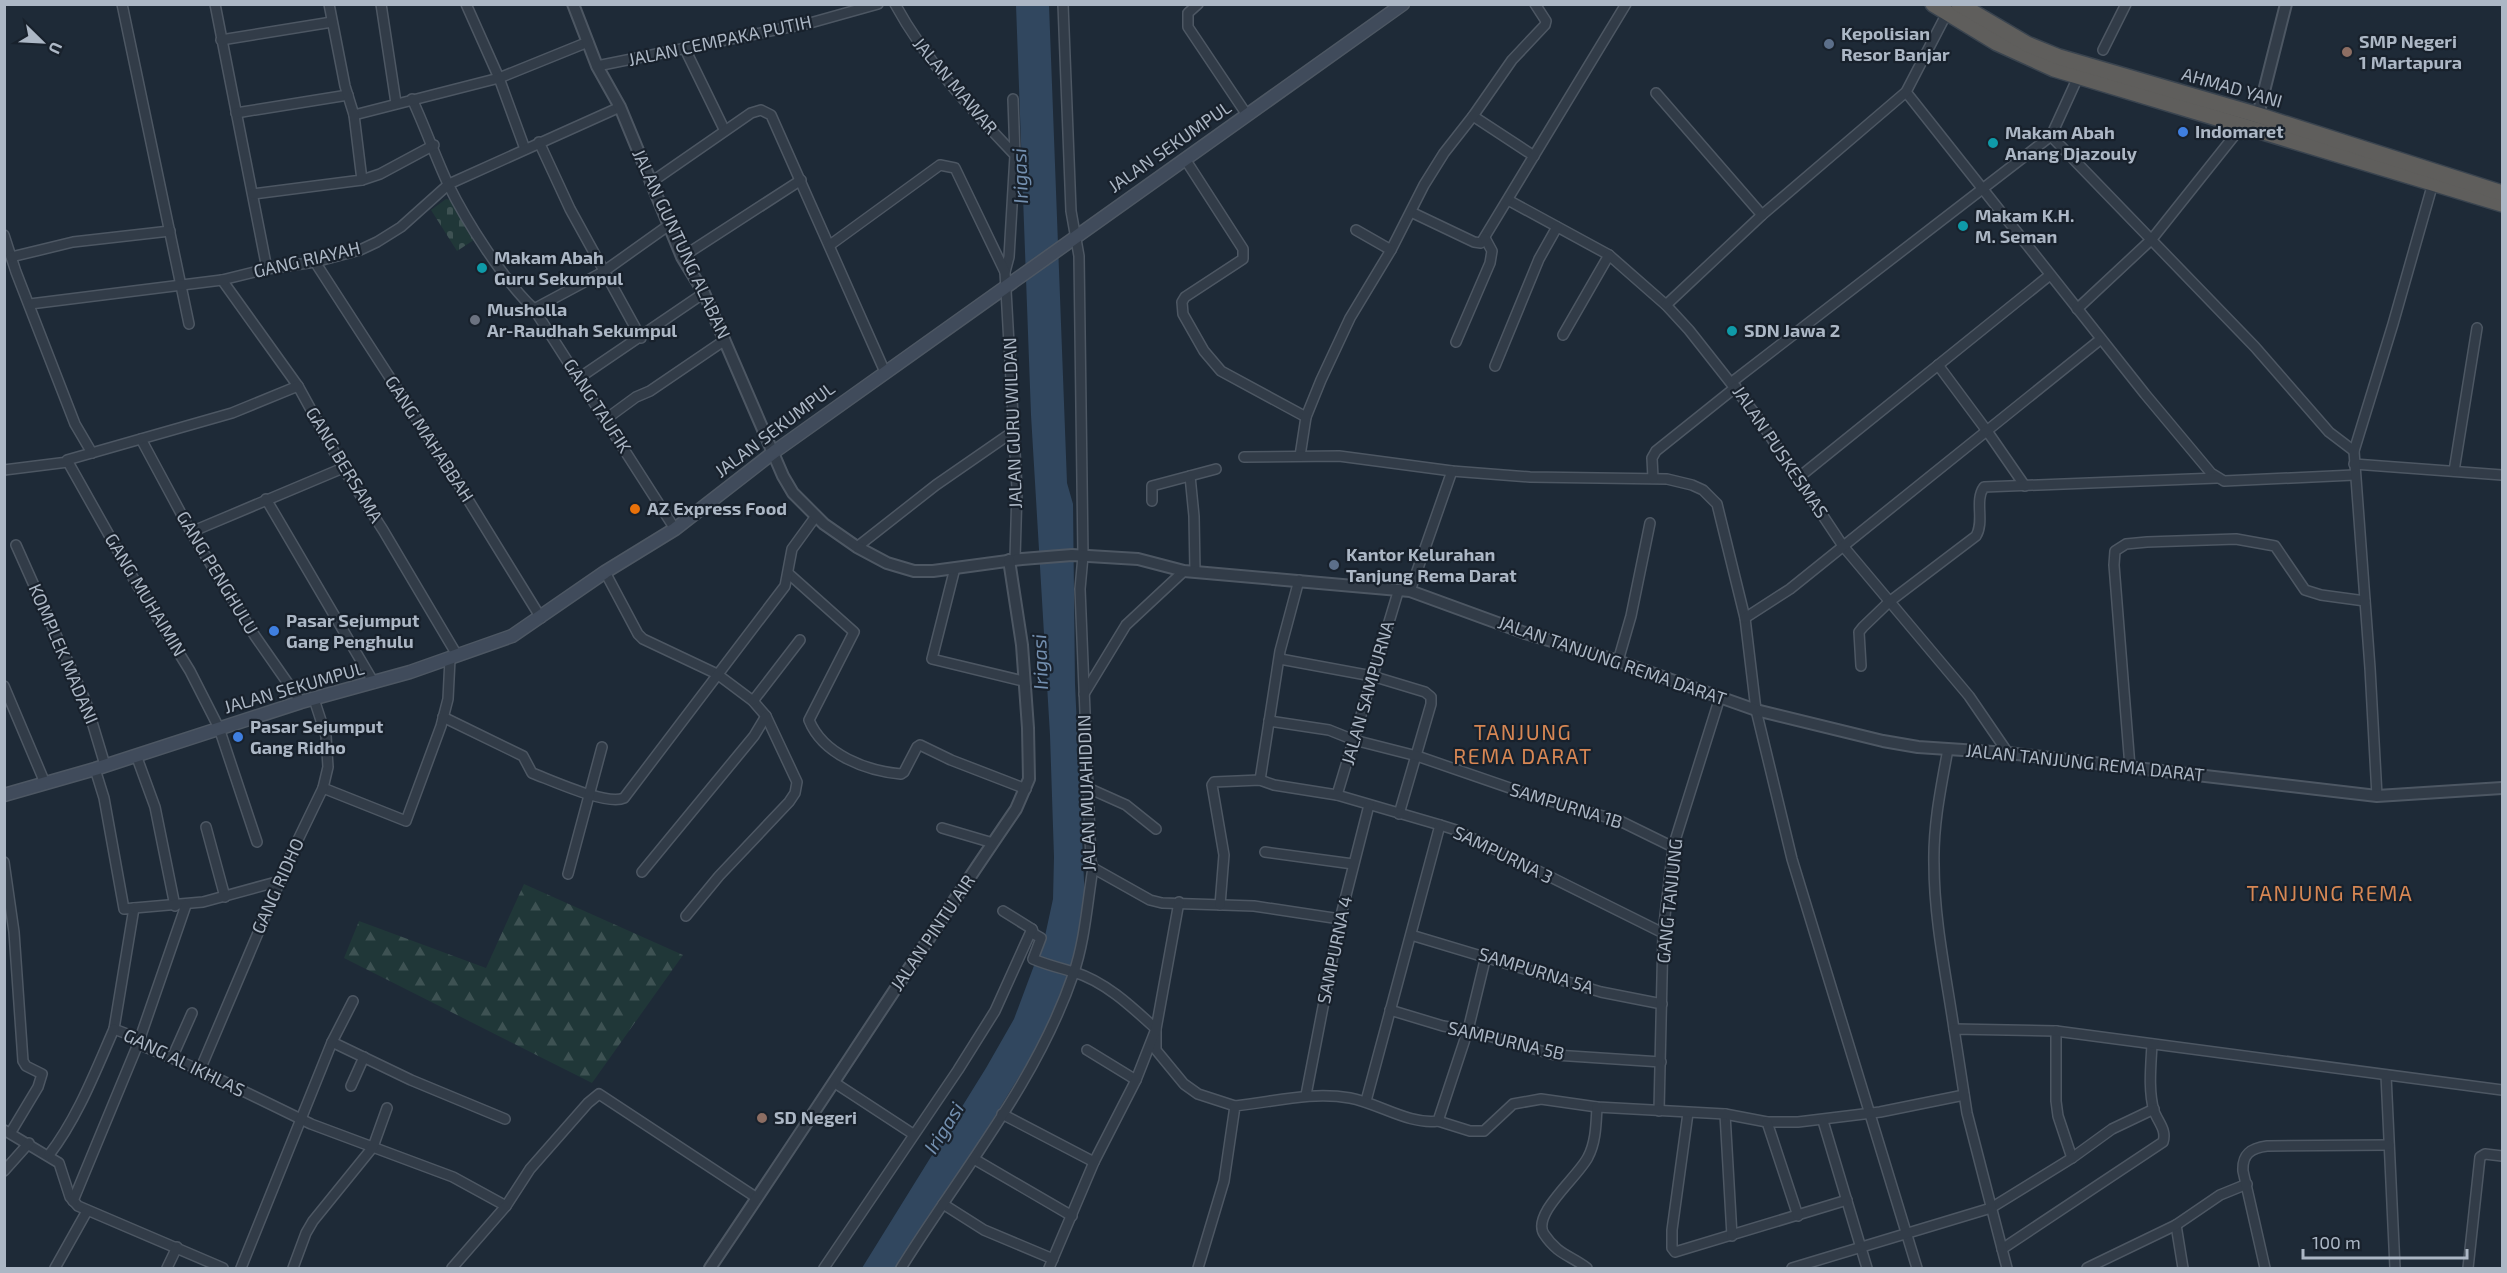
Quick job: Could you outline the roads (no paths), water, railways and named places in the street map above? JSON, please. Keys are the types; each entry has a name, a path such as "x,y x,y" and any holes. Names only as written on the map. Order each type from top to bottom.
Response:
{"highway":[{"path":"1933,4 1953,9 1997,43 2054,69 2078,77 2145,90 2242,126 2502,204"},
{"name":"AHMAD YANI","path":"1953,9 2027,44 2145,90 2258,115 2502,193"}],"main road":[{"name":"JALAN SEKUMPUL","path":"4,795 100,767 308,700 374,683 512,636 605,572 675,529 774,452 1403,4"}],"street":[{"path":"122,4 189,324"},
{"path":"215,4 267,269"},
{"path":"329,4 354,115 362,180"},
{"path":"381,4 396,103"},
{"path":"466,4 499,78 525,149"},
{"name":"JALAN GUNTUNG ALABAN","path":"573,4 597,66 620,107 682,256 704,293 774,452"},
{"name":"JALAN CEMPAKA PUTIH","path":"597,66 810,23 878,4"},
{"name":"JALAN MAWAR","path":"895,4 909,32 1015,155"},
{"name":"JALAN MUJAHIDDIN","path":"901,1269 974,1159 1039,1052 1086,920 1093,868 1077,556 1079,256 1071,212 1063,4"},
{"path":"1198,4 1188,13 1188,27 1247,115"},
{"path":"1300,456 1306,417 1350,318 1391,250 1424,185 1444,153 1512,60 1545,25 1535,4"},
{"path":"1411,212 1474,242 1481,243 1626,4"},
{"path":"2103,50 2126,4"},
{"path":"2258,115 2286,4"},
{"path":"1666,305 1762,214 1906,92 1953,9"},
{"path":"221,40 332,22"},
{"path":"354,115 499,78 588,42"},
{"path":"685,49 724,129"},
{"path":"1653,478 1652,458 1656,451 1734,384 1981,188 2051,136 2078,77"},
{"path":"1906,92 2101,339 2217,478"},
{"path":"1656,93 1762,214"},
{"path":"236,114 348,94"},
{"name":"GANG TAUFIK","path":"412,99 434,145 449,184 481,238 518,294 534,309 675,529"},
{"path":"1005,272 1009,257 1015,155 1013,99"},
{"name":"GANG RIAYAH","path":"30,304 222,280 267,269 315,262 377,242 401,227 449,184 620,107"},
{"path":"650,183 751,112 761,110 771,115 885,372"},
{"path":"1473,116 1534,156"},
{"path":"2077,309 2152,239 2242,126"},
{"path":"2051,136 2255,347 2329,432 2354,451"},
{"path":"539,142 570,209 641,338"},
{"path":"253,194 362,180 380,174 434,145"},
{"path":"1185,159 1243,249 1244,255 1243,259 1185,297 1182,302 1183,314 1204,351 1221,371 1306,417"},
{"path":"830,245 940,165 955,168 1005,272"},
{"path":"682,256 801,180"},
{"path":"2377,796 2354,451 2433,183"},
{"name":"JALAN PUSKESMAS","path":"1508,200 1609,255 1666,305 1734,384 1843,546 1969,696 2008,753"},
{"path":"534,309 603,272 669,225"},
{"path":"1495,366 1539,259 1557,227"},
{"path":"1356,230 1391,250"},
{"path":"11,257 73,242 170,231"},
{"path":"4,235 75,424 92,453"},
{"path":"1456,342 1490,263 1492,251 1485,238"},
{"path":"1563,335 1609,255"},
{"name":"GANG MAHABBAH","path":"315,262 451,472 541,618"},
{"name":"JALAN GURU WILDAN","path":"1005,272 1017,489 1015,559"},
{"path":"1798,478 2050,275"},
{"name":"GANG BERSAMA","path":"222,280 298,386 343,468 383,530 453,657"},
{"path":"579,378 704,293"},
{"path":"2454,471 2477,328"},
{"path":"1745,618 1790,589 2101,339"},
{"path":"606,419 725,340"},
{"path":"1938,366 2025,486"},
{"path":"4,470 19,466 68,462 67,460 232,413 298,386"},
{"path":"857,547 936,485 1014,431"},
{"name":"GANG PENGHULU","path":"141,439 191,532 255,636 308,700"},
{"name":"JALAN TANJUNG REMA DARAT","path":"774,452 783,477 793,493 824,524 857,547 897,568 914,571 955,568 1015,559 1077,556 1138,559 1189,571 1299,580 1398,592 1410,591 1525,633 1618,661 1756,710 1882,741 2008,753 2377,796 2502,788"},
{"path":"1244,457 1339,456 1452,471 1530,477 1667,479 1703,490 1717,504 1745,618 1756,710 1792,859 1917,1269"},
{"name":"GANG MUHAIMIN","path":"68,462 136,584 190,670 219,728 257,842"},
{"path":"2354,464 2502,475"},
{"path":"191,532 343,468"},
{"path":"1152,501 1152,486 1216,469"},
{"path":"1410,591 1452,471"},
{"path":"1083,696 1126,625 1189,571 1194,516 1190,476"},
{"path":"1861,666 1859,632 1889,602 1976,536 1980,526 1980,492 1984,488 2217,478 2224,481 2354,476"},
{"path":"266,499 374,683"},
{"path":"443,717 523,756 532,773 589,795 616,800 624,798 785,586 792,549 816,516"},
{"path":"1618,661 1631,616 1650,523"},
{"path":"2130,767 2114,565 2115,551 2126,544 2158,541 2236,539 2275,546 2305,590 2321,595 2365,601"},
{"name":"KOMPLEK MADANI","path":"16,545 86,702 100,767"},
{"name":"JALAN PINTU AIR","path":"710,1269 835,1083 930,935 1016,809 1026,789 1029,779 1028,728 1015,559"},
{"path":"955,568 932,659 1023,681"},
{"path":"605,572 638,634 643,639 653,646 691,660 717,674 753,701 766,716 797,782 795,793 719,876 686,916"},
{"path":"789,574 854,632 809,720 824,741 837,752 866,768 900,774 904,772 917,747 921,745 951,760 1026,789"},
{"path":"1260,780 1280,659 1299,580"},
{"name":"JALAN SAMPURNA","path":"1337,795 1398,592"},
{"path":"753,701 800,640"},
{"path":"323,788 406,821 443,717 448,699 453,657"},
{"path":"1280,659 1372,676 1425,692 1431,697 1417,756 1399,814"},
{"path":"4,686 45,783"},
{"name":"GANG TANJUNG","path":"1659,1111 1663,933 1673,847 1720,697"},
{"name":"GANG RIDHO","path":"200,1070 280,881 323,788 328,767 326,736 308,700"},
{"path":"642,872 754,736 766,716"},
{"name":"SAMPURNA 1B","path":"1269,721 1329,730 1354,740 1417,756 1533,796 1620,821 1673,847"},
{"path":"568,874 602,747"},
{"path":"1948,749 1937,813 1934,862 1937,912 1964,1095 2007,1269"},
{"path":"136,755 155,807 175,906"},
{"path":"100,767 124,909 186,905 225,897 280,881"},
{"name":"SAMPURNA 3","path":"1220,905 1224,855 1212,785 1214,782 1225,780 1260,780 1274,785 1337,795 1456,830 1663,933"},
{"path":"1088,788 1126,805 1156,829"},
{"name":"SAMPURNA 4","path":"1306,1095 1340,919 1369,806"},
{"path":"1366,1101 1440,825"},
{"path":"206,827 225,897"},
{"path":"942,828 993,843"},
{"path":"1265,852 1353,864"},
{"path":"4,862 14,932 22,1061 26,1066 42,1074 38,1087 8,1131 59,1163 73,1201 87,1210 177,1247 223,1269"},
{"path":"1093,868 1150,900 1254,906 1340,919"},
{"path":"1179,902 1156,1029 1156,1050 1184,1084 1198,1095 1235,1107 1306,1095 1347,1097 1366,1101 1418,1120 1438,1121 1477,1132 1491,1127 1513,1104 1541,1100 1597,1107 1725,1114 1767,1122 1823,1120 1871,1114 1964,1095"},
{"path":"73,1201 138,1044 186,905"},
{"name":"GANG AL IKHLAS","path":"134,909 114,1029 135,1037 138,1044 200,1070 311,1124 453,1177 506,1206"},
{"path":"1004,911 1032,929 1034,934 1041,938 1033,960 1069,972 1112,991 1156,1029"},
{"path":"824,1269 995,1011 1032,929"},
{"name":"SAMPURNA 5A","path":"1411,935 1601,992 1662,1004"},
{"path":"1438,1121 1468,1030 1486,956"},
{"path":"241,1269 332,1042 353,1001"},
{"name":"SAMPURNA 5B","path":"1390,1010 1555,1055 1661,1062"},
{"path":"172,1058 192,1013"},
{"path":"49,1155 83,1099 114,1029"},
{"path":"1049,1269 1094,1162 1136,1080 1156,1029"},
{"path":"1954,1029 2055,1031 2502,1090"},
{"path":"2055,1031 2058,1116 2072,1158"},
{"path":"332,1042 411,1080 505,1119"},
{"path":"2002,1249 2163,1142 2164,1132 2154,1110 2150,1074 2152,1044"},
{"path":"1087,1050 1136,1080"},
{"path":"351,1086 364,1057"},
{"path":"2386,1075 2395,1269"},
{"path":"835,1083 913,1134"},
{"path":"452,1269 506,1206 537,1161 588,1103 599,1094 758,1198"},
{"path":"1198,1269 1224,1181 1235,1107"},
{"path":"1587,1269 1558,1251 1543,1233 1541,1223 1547,1209 1588,1158 1595,1136 1597,1107"},
{"path":"293,1269 306,1233 313,1221 373,1147 387,1108"},
{"path":"1792,1269 1991,1208 2072,1158 2112,1129 2154,1110"},
{"path":"1688,1113 1672,1230 1673,1250 1682,1251 1847,1200"},
{"path":"1002,1114 1094,1162"},
{"path":"1725,1114 1732,1236"},
{"path":"1823,1120 1867,1269"},
{"path":"1767,1122 1798,1215"},
{"path":"4,1171 29,1143"},
{"path":"2265,1269 2243,1171 2244,1157 2258,1147 2389,1145"},
{"path":"2468,1269 2480,1157 2485,1154 2502,1156"},
{"path":"974,1159 1072,1216"},
{"path":"61,1170 82,1176"},
{"path":"2087,1269 2176,1225 2220,1195 2247,1184"},
{"path":"943,1204 984,1230 1053,1259"},
{"path":"56,1269 87,1210"},
{"path":"2176,1225 2183,1269"},
{"path":"167,1269 177,1247"}],"water":[{"path":"1016,5 1049,5 1067,483 1073,504 1075,684 1085,903 1074,961 1045,1034 902,1268 862,1268 1014,1019 1045,936 1053,899 1050,735 1031,415"}],"place":[{"name":"Kepolisian Resor Banjar","path":"1829,44"},
{"name":"SMP Negeri 1 Martapura","path":"2347,52"},
{"name":"Indomaret","path":"2183,132"},
{"name":"Makam Abah Anang Djazouly","path":"1993,143"},
{"name":"Makam K.H. M. Seman","path":"1963,226"},
{"name":"Makam Abah Guru Sekumpul","path":"482,268"},
{"name":"Musholla Ar-Raudhah Sekumpul","path":"475,320"},
{"name":"SDN Jawa 2","path":"1732,331"},
{"name":"AZ Express Food","path":"635,509"},
{"name":"Kantor Kelurahan Tanjung Rema Darat","path":"1334,565"},
{"name":"Pasar Sejumput Gang Penghulu","path":"274,631"},
{"name":"Pasar Sejumput Gang Ridho","path":"238,737"},
{"name":"SD Negeri","path":"762,1118"}],"district":[{"name":"TANJUNG REMA DARAT","path":"1523,745"},
{"name":"TANJUNG REMA","path":"2330,894"}],"water label":[{"name":"Irigasi","path":"1020,176"},
{"name":"Irigasi","path":"1040,662"},
{"name":"Irigasi","path":"944,1128"}]}
